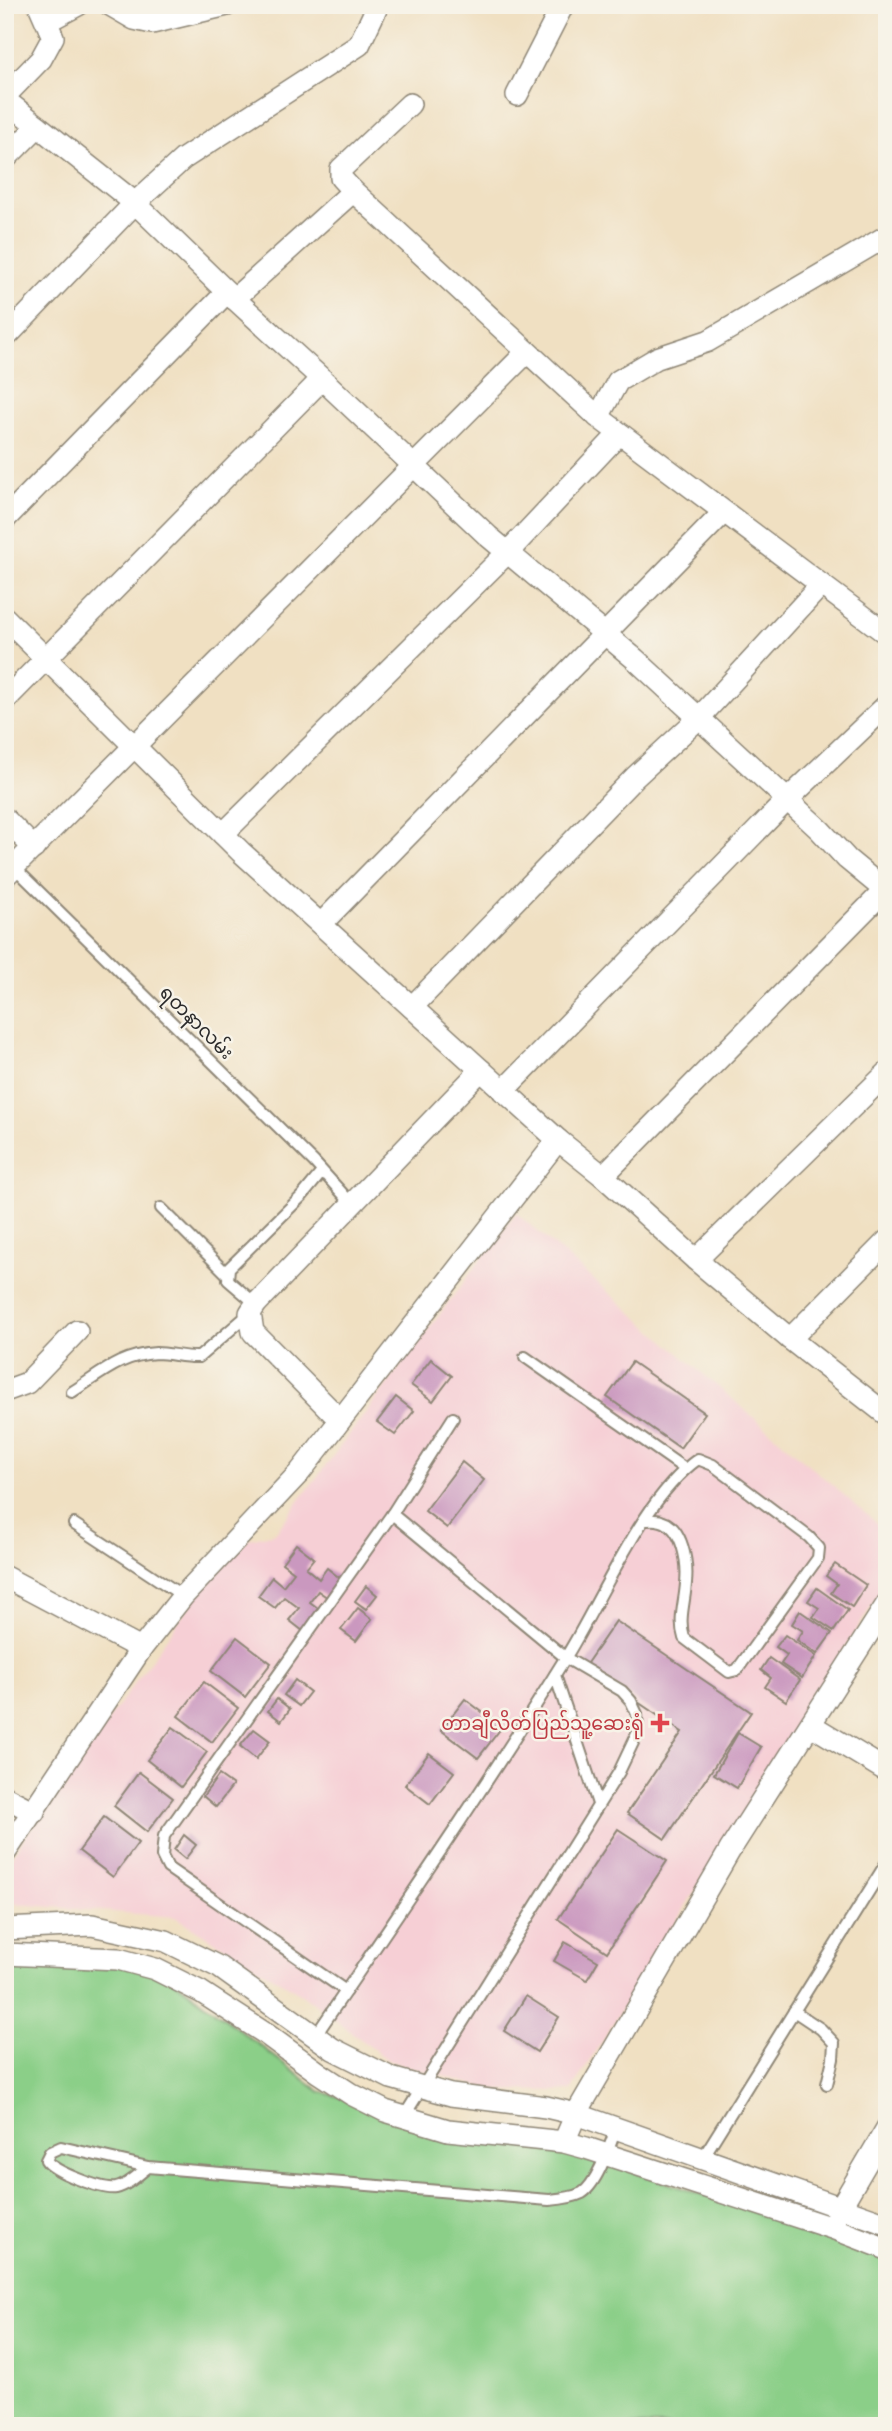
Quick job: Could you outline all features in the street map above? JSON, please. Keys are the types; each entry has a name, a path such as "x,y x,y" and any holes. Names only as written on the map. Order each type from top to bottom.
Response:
{"street":[{"path":"78,5 44,13 54,37 41,59 5,98 135,203 230,296 414,466 508,552 605,633 847,859 886,891 603,1176"},
{"path":"110,5 134,19 152,23 227,5"},
{"path":"5,338 135,203 183,159 359,45 378,5"},
{"path":"517,95 563,5"},
{"path":"410,104 341,169 341,178 526,353 598,417 887,634"},
{"path":"5,159 37,126"},
{"path":"5,519 230,296 351,194 352,190"},
{"path":"598,417 618,382 657,358 708,341 887,236"},
{"path":"10,871 526,353"},
{"path":"5,700 322,379"},
{"path":"223,834 508,552 619,433"},
{"path":"321,924 724,512"},
{"path":"412,1007 635,777 699,718 821,585"},
{"path":"5,618 223,834 558,1140 790,1339 887,1415"},
{"path":"503,1090 786,801 887,705"},
{"path":"5,819 34,848"},
{"path":"340,1420 253,1332 253,1308 481,1070"},
{"path":"696,1260 887,1073"},
{"path":"5,1853 141,1649 183,1596 300,1472 558,1140"},
{"path":"790,1339 887,1241"},
{"path":"5,1391 27,1383 77,1331"},
{"path":"5,1577 141,1649"},
{"path":"564,2142 576,2114 730,1850 887,1604"},
{"path":"811,1725 887,1771"},
{"path":"5,1797 34,1812"},
{"path":"5,1928 92,1925 166,1941 219,1967 333,2049 391,2078 451,2095 546,2107 576,2114 702,2159 836,2218 887,2249"},
{"path":"5,1954 118,1959 155,1969 201,1992 351,2094 403,2118 448,2130 564,2142 836,2218 887,2224"},
{"path":"836,2218 887,2128"}],"lane":[{"name":"ရတနာလမ်း","path":"10,871 352,1204"},
{"path":"72,1392 125,1357 158,1353 184,1358 199,1357 253,1308 228,1280 229,1268 303,1195 322,1172"},
{"path":"161,1209 227,1274"},
{"path":"525,1357 685,1469"},
{"path":"346,1991 168,1868 162,1856 164,1836 392,1514 453,1418"},
{"path":"316,2035 566,1658 644,1520 685,1469 698,1459 713,1465 809,1537 819,1548 818,1558 737,1670 729,1672 684,1638 680,1619 687,1581 683,1549 674,1528 661,1521 644,1520"},
{"path":"392,1514 566,1658 622,1691 631,1701 638,1732 619,1772 403,2118"},
{"path":"74,1524 183,1596"},
{"path":"555,1675 598,1804"},
{"path":"702,2159 887,1862"},
{"path":"794,2011 821,2029 834,2043 827,2084"},
{"path":"148,2167 119,2188 107,2188 61,2172 50,2166 46,2160 50,2152 61,2147 148,2167 549,2200 585,2192 616,2129"}],"shaded area":[{"path":"516,1213 887,1532 887,1581 571,2091 493,2090 389,2061 303,1995 175,1917 5,1903 5,1865 198,1594 249,1539 275,1533"}],"green space":[{"path":"96,1953 174,1980 321,2092 429,2120 532,2137 887,2257 887,2426 5,2426 5,1958"}],"building":[{"path":"431,1359 452,1376 433,1401 411,1385"},
{"path":"632,1362 705,1413 680,1448 607,1397"},
{"path":"396,1397 414,1411 395,1435 377,1422"},
{"path":"462,1462 484,1480 447,1528 425,1511"},
{"path":"296,1544 314,1558 306,1568 319,1579 327,1568 342,1580 328,1598 318,1591 310,1602 319,1609 303,1631 289,1620 299,1608 284,1597 275,1608 258,1596 272,1577 283,1586 294,1572 282,1563"},
{"path":"835,1564 866,1585 852,1607 831,1593 837,1584 826,1576"},
{"path":"366,1586 377,1595 366,1609 355,1601"},
{"path":"817,1588 848,1610 834,1631 813,1617 819,1608 808,1601"},
{"path":"358,1608 372,1619 356,1641 341,1630"},
{"path":"800,1611 832,1633 817,1654 797,1640 803,1631 792,1624"},
{"path":"616,1621 751,1712 665,1839 627,1813 682,1732 585,1666"},
{"path":"785,1635 816,1656 802,1678 781,1664 787,1655 776,1647"},
{"path":"237,1637 271,1663 245,1697 211,1671"},
{"path":"769,1658 800,1680 786,1701 765,1687 771,1678 761,1670"},
{"path":"295,1680 310,1692 299,1706 284,1695"},
{"path":"204,1682 238,1708 212,1742 178,1716"},
{"path":"277,1699 290,1709 281,1721 268,1711"},
{"path":"465,1699 502,1727 478,1758 441,1730"},
{"path":"173,1727 207,1752 181,1787 147,1760"},
{"path":"254,1729 270,1741 256,1759 240,1746"},
{"path":"738,1733 761,1747 737,1788 714,1774"},
{"path":"429,1753 454,1772 430,1804 405,1785"},
{"path":"139,1772 173,1798 147,1832 114,1806"},
{"path":"219,1775 233,1785 216,1807 203,1796"},
{"path":"104,1817 138,1843 113,1877 79,1851"},
{"path":"618,1829 667,1861 607,1952 558,1919"},
{"path":"184,1835 196,1845 185,1859 174,1850"},
{"path":"565,1942 598,1961 587,1980 554,1961"},
{"path":"526,1996 559,2017 537,2052 504,2031"}],"place":[{"name":"တာချီလိတ်ပြည်သူ့ဆေးရုံ","path":"660,1723"}]}
